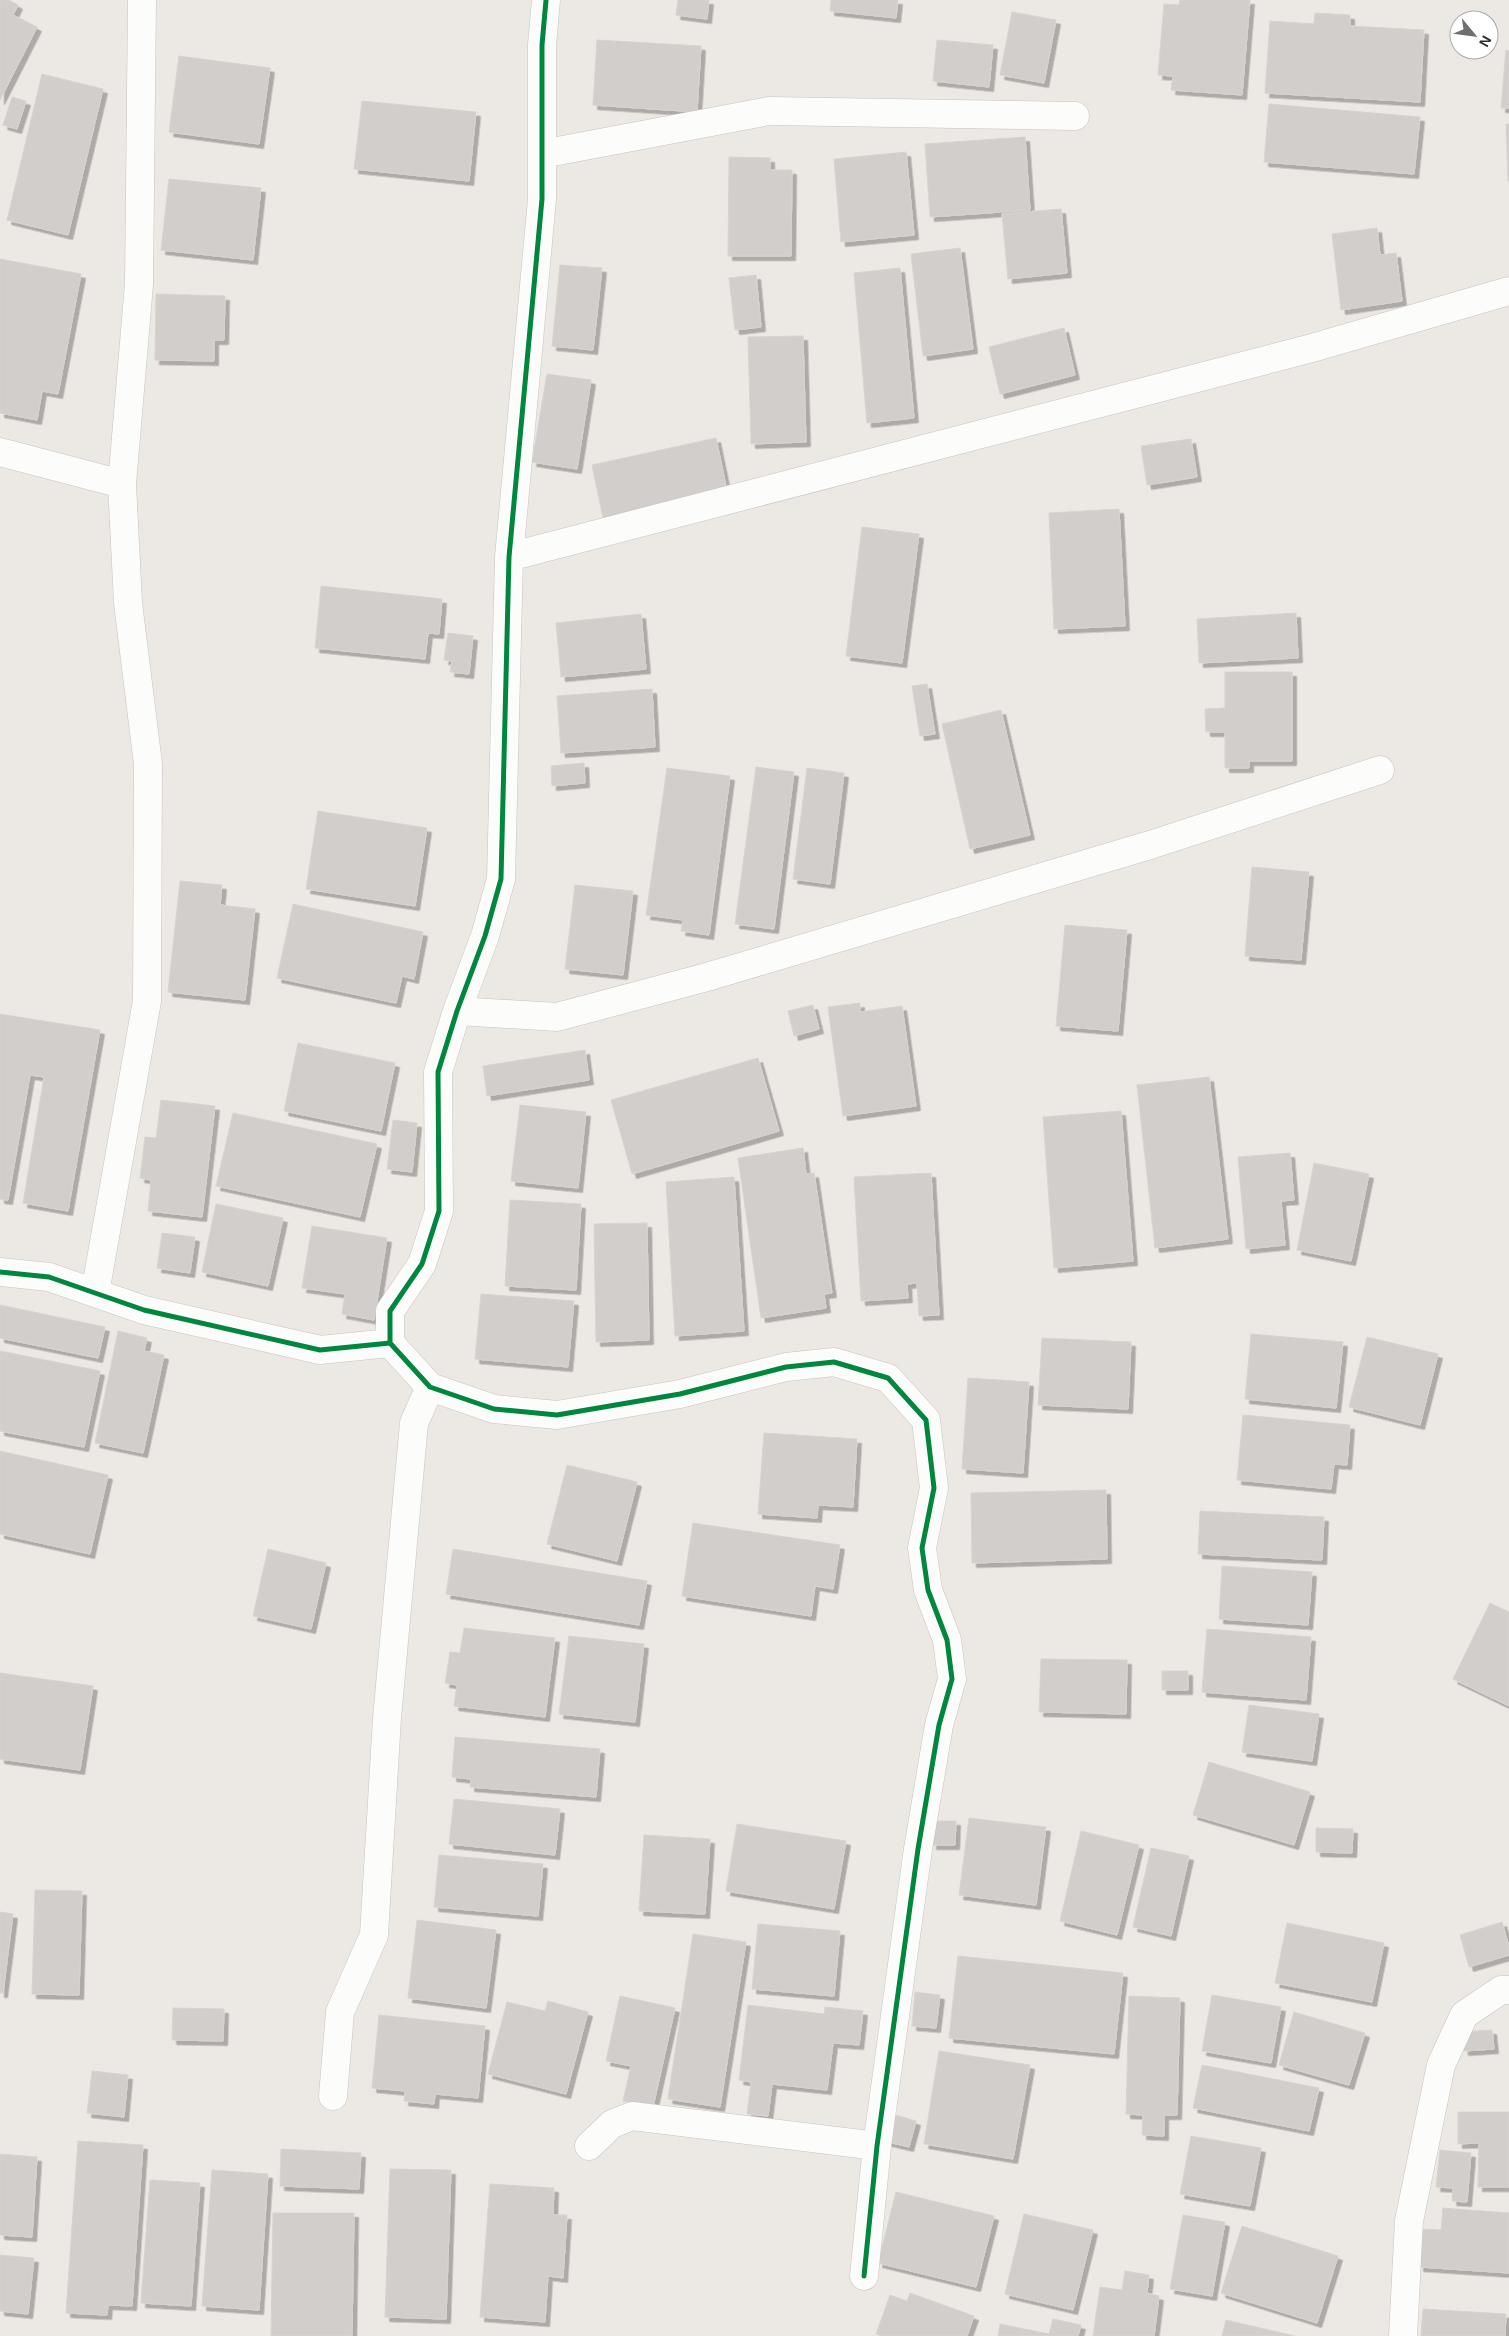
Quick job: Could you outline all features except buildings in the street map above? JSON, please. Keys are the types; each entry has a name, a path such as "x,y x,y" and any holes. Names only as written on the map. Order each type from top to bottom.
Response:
{"street":[{"path":"95,1293 148,1001 148,764 128,603 122,484 139,284 142,0"},
{"path":"546,0 542,45 542,200 509,557 501,879 485,936 457,1011 438,1072 439,1210 422,1264 390,1311 390,1343 430,1387 494,1408 557,1415 680,1394 786,1367 834,1362 888,1378 926,1420 934,1488 922,1548 928,1590 947,1640 952,1679 939,1725 918,1849 877,2146 864,2276"},
{"path":"542,154 769,111 1075,116"},
{"path":"509,557 1312,348 1509,291"},
{"path":"0,452 122,484"},
{"path":"457,1011 557,1018 707,977 1150,845 1380,770"},
{"path":"0,1272 49,1277 144,1310 320,1350 390,1343"},
{"path":"333,2096 340,2012 374,1935 387,1718 414,1423 430,1387"},
{"path":"1404,2336 1409,2221 1441,2065 1464,2016 1501,1990 1509,1990"},
{"path":"589,2146 612,2124 632,2116 877,2146"}],"cycle path":[{"path":"0,1272 49,1277 144,1310 320,1350 390,1343 390,1311 422,1264 439,1211 438,1072 457,1011 485,936 501,879 509,557 542,199 542,45 546,0"},
{"path":"390,1343 430,1387 494,1409 557,1415 680,1394 786,1367 834,1362 888,1378 926,1420 934,1488 922,1548 928,1590 947,1640 952,1679 939,1725 918,1849 877,2146 864,2276"}]}
